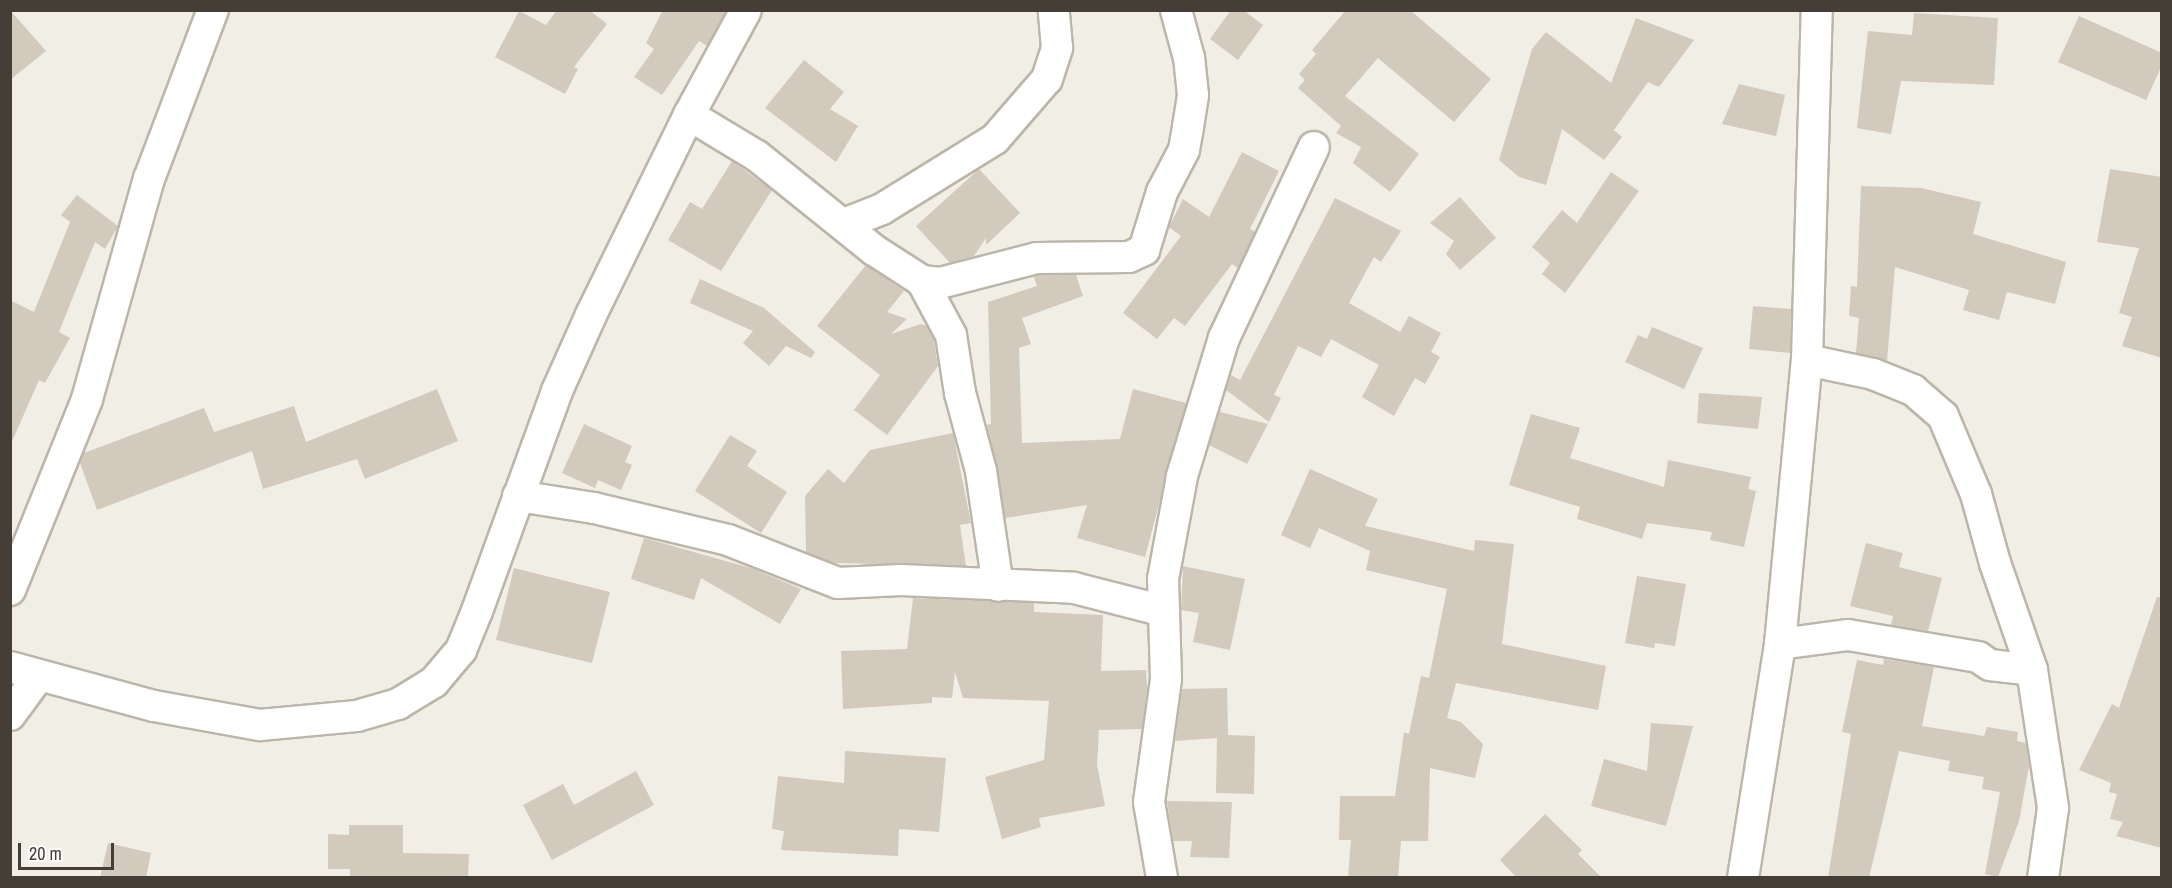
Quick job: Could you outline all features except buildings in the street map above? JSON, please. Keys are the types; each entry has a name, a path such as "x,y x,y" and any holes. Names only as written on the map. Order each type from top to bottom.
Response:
{"street":[{"path":"10,590 87,399 149,179 213,10"},
{"path":"10,667 38,677 154,706 260,725 357,716 398,704 434,682 460,650 518,496 591,315 689,116 746,10"},
{"path":"844,224 892,203 995,139 1047,79 1057,48 1054,10"},
{"path":"689,116 757,156 874,250 922,281 940,283 1037,258 1109,259 1144,250 1162,192 1184,150 1192,94 1189,58 1176,10"},
{"path":"1743,878 1780,644 1781,600 1807,360 1817,10"},
{"path":"1162,878 1149,802 1166,680 1163,579 1182,476 1224,338 1314,147"},
{"path":"922,281 951,335 960,393 981,471 998,586"},
{"path":"1807,360 1873,374 1913,390 1943,416 1976,494 1995,563 2032,670 2053,808 2043,878"},
{"path":"518,496 594,508 728,540 838,583 901,580 1074,588 1164,610"},
{"path":"1780,644 1848,635 1978,657 1990,665 2032,670"},
{"path":"10,715 38,677"}]}
